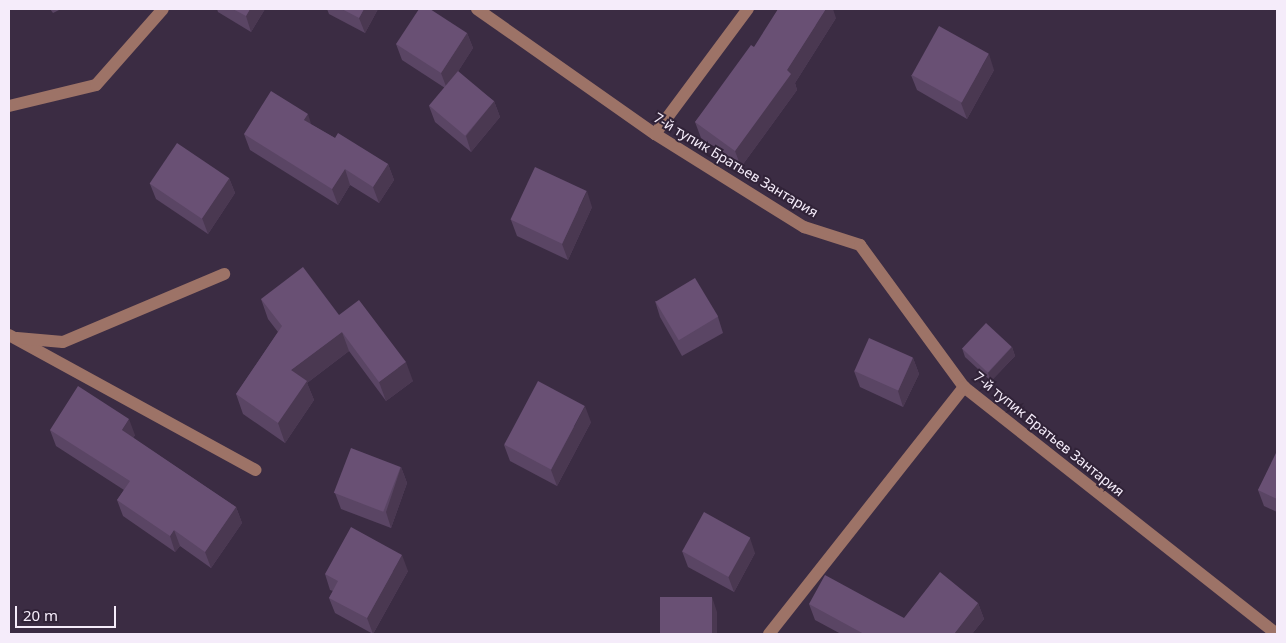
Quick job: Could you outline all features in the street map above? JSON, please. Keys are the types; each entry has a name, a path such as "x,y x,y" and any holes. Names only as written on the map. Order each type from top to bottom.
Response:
{"street":[{"path":"9,106 96,84 163,9"},
{"name":"7-й тупик Братьев Зантария","path":"477,9 654,134 804,227 860,245 964,387 1277,634"},
{"path":"654,134 748,9"},
{"path":"10,336 63,342 224,274"},
{"path":"10,336 256,470"},
{"path":"770,634 964,387"}],"building":[{"path":"233,9 250,9 246,16"},
{"path":"342,9 364,9 359,18"},
{"path":"419,9 430,9 467,33 441,73 396,44"},
{"path":"778,9 826,9 787,70 791,74 735,151 695,122 751,45 754,47"},
{"path":"939,26 989,54 962,103 912,75"},
{"path":"458,71 494,101 465,136 429,105"},
{"path":"271,91 308,114 304,120 335,138 338,133 388,164 373,187 345,169 332,189 244,134"},
{"path":"177,143 229,178 202,219 150,184"},
{"path":"535,167 587,191 562,244 510,220"},
{"path":"303,267 339,315 359,300 406,362 379,382 342,332 291,370 307,381 278,423 236,394 282,326 261,299"},
{"path":"695,278 718,317 679,340 656,302"},
{"path":"986,323 1012,347 988,372 962,349"},
{"path":"869,338 913,358 898,390 854,371"},
{"path":"538,381 585,406 551,469 504,445"},
{"path":"78,386 129,419 122,430 236,507 205,552 174,530 170,536 117,500 130,481 50,430"},
{"path":"351,448 400,467 383,512 334,493"},
{"path":"1277,454 1277,499 1258,490"},
{"path":"704,512 750,538 729,577 682,551"},
{"path":"351,527 402,555 367,618 329,598 338,581 325,574"},
{"path":"940,572 978,603 954,634 864,634 809,604 825,575 904,618"},
{"path":"660,597 712,597 712,634 660,634"}]}
